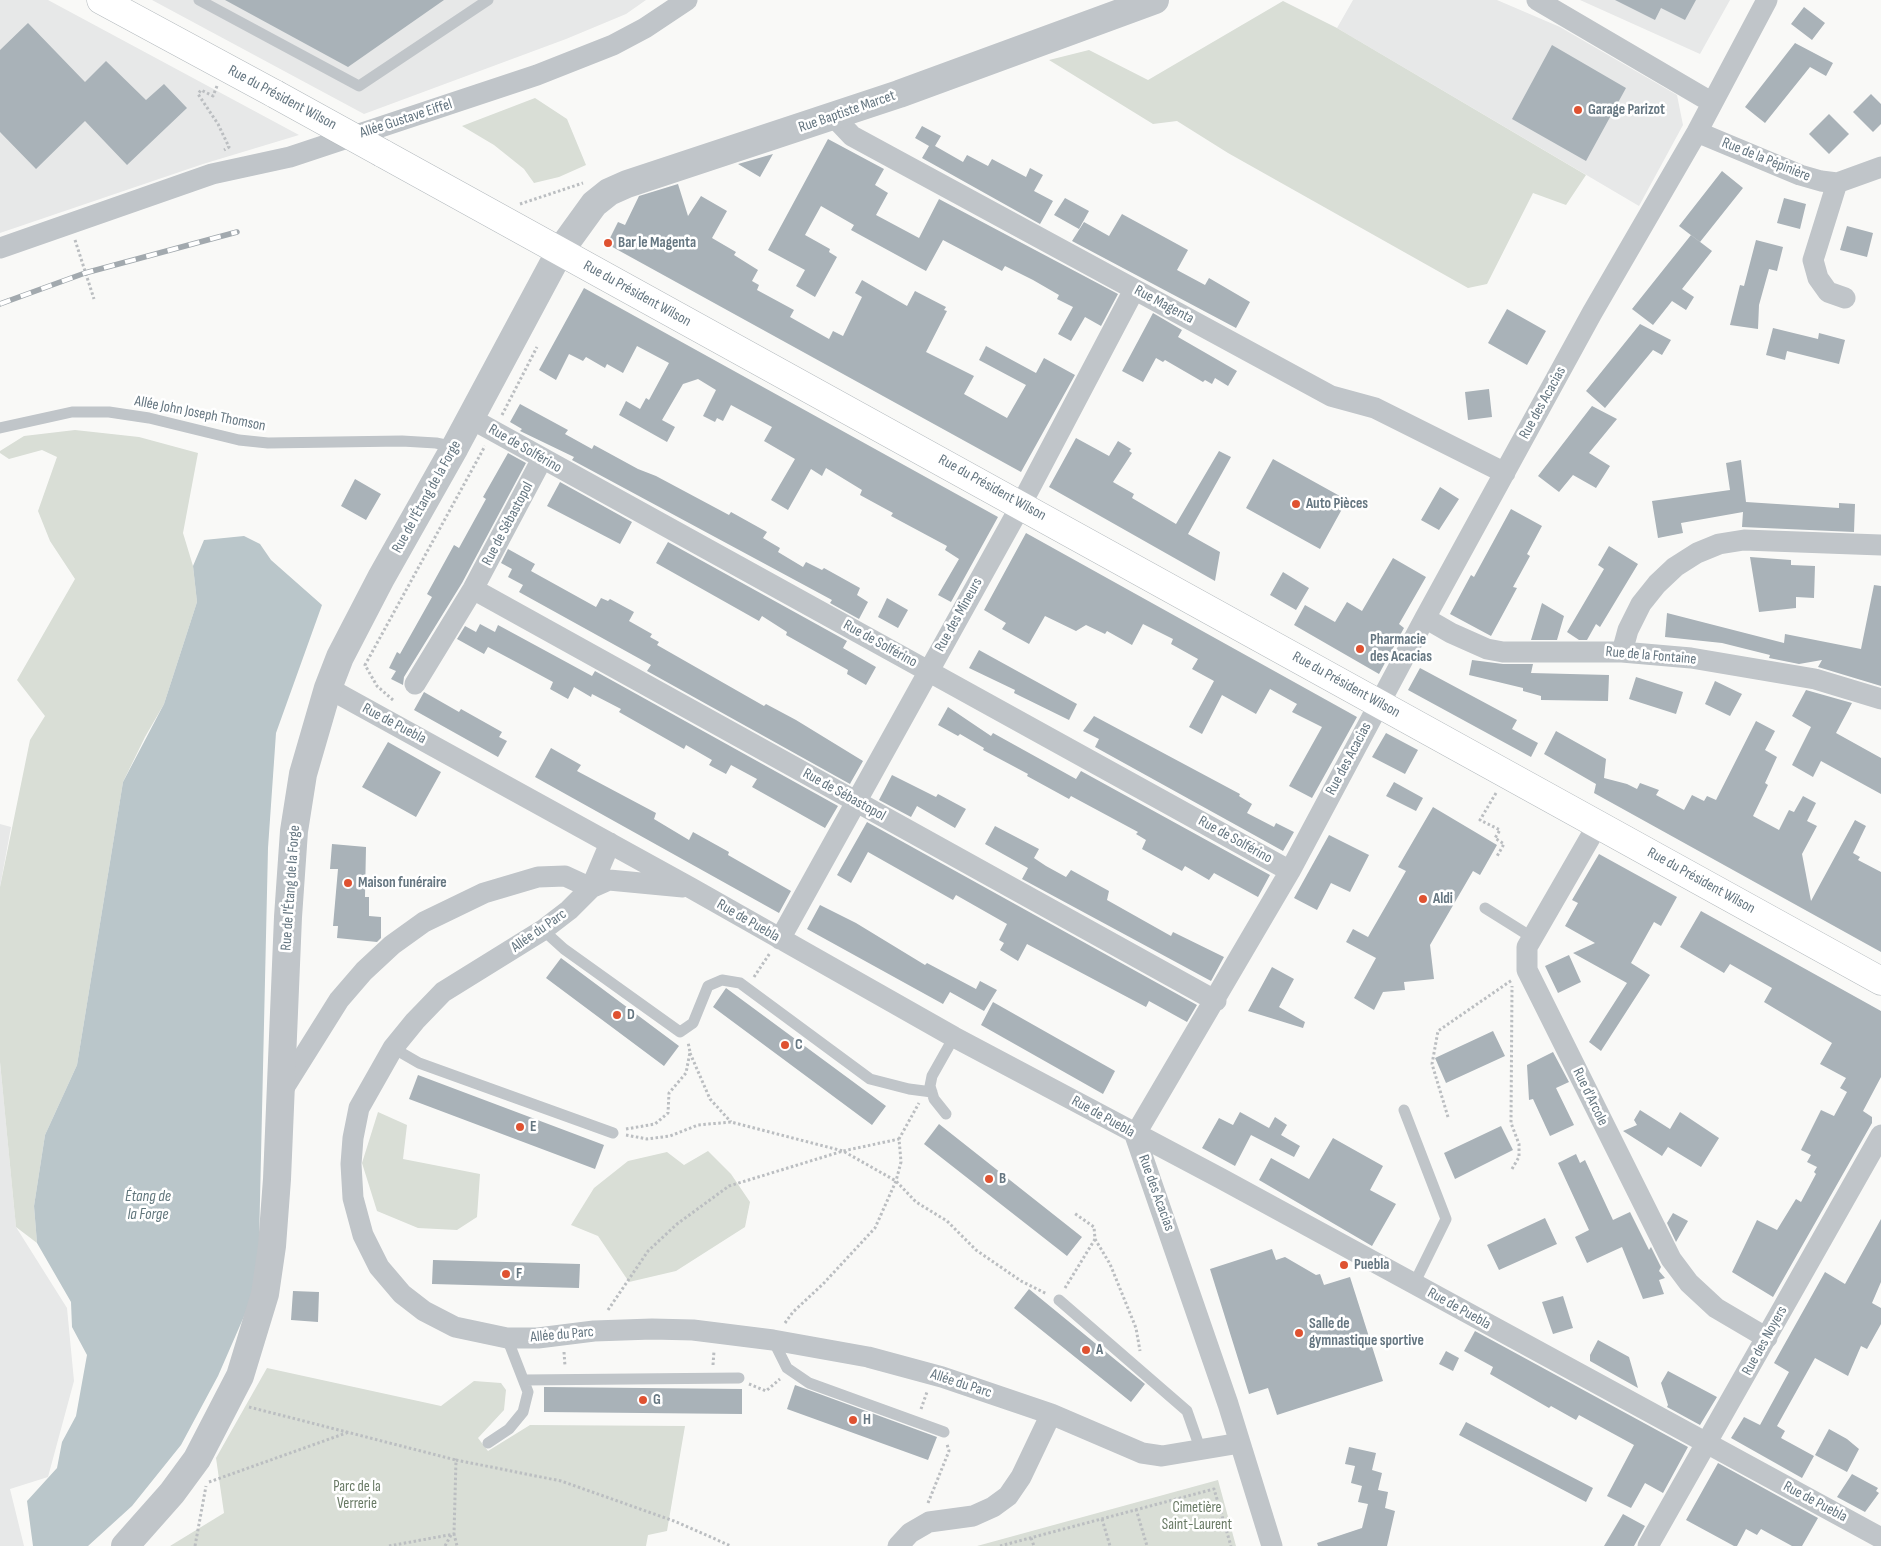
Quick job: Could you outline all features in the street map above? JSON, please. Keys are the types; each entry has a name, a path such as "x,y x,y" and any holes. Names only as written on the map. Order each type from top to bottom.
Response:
{"main road":[{"name":"Rue du Président Wilson","path":"101,0 382,152 1021,504 1881,981"}],"street":[{"name":"Allée Gustave Eiffel","path":"0,248 212,174 290,157 537,75 613,45 645,28 687,0"},
{"name":"Rue Baptiste Marcet","path":"560,251 594,204 609,192 627,184 834,117 1155,0"},
{"path":"1537,0 1711,102"},
{"name":"Rue des Acacias","path":"1272,1546 1244,1441 1135,1135 1216,1001 1290,871 1425,618 1592,313 1697,132 1711,102 1767,0"},
{"name":"Rue Magenta","path":"834,117 852,136 1331,396 1382,411 1505,473"},
{"name":"Rue de la Pépinière","path":"1697,132 1800,175 1821,181 1837,182 1881,167"},
{"path":"1837,182 1813,260 1818,278 1828,292 1845,298"},
{"name":"Rue de l'Étang de la Forge","path":"124,1546 167,1500 197,1459 243,1367 265,1294 272,1246 282,1091 288,917 294,831 303,774 328,688 340,657 377,586 455,447 560,251"},
{"name":"Rue des Mineurs","path":"780,939 1021,504 1134,290"},
{"name":"Rue de Solférino","path":"470,418 1290,871"},
{"name":"Rue de Sébastopol","path":"415,684 473,589 542,459"},
{"path":"1622,652 1628,630 1641,604 1657,584 1675,567 1697,553 1719,544 1744,540 1881,545"},
{"name":"Rue de Sébastopol","path":"473,589 1216,1001"},
{"name":"Rue de la Fontaine","path":"1425,618 1451,633 1487,648 1503,652 1622,652 1691,658 1815,679 1881,699"},
{"name":"Rue de Puebla","path":"328,688 618,847 954,1037 1135,1135 1220,1178 1881,1538"},
{"path":"1520,974 1527,947 1598,824"},
{"name":"Allée du Parc","path":"618,847 600,884 543,930 443,992 415,1020 393,1048 359,1108 352,1138 353,1198 363,1235 379,1267 402,1294 424,1311 455,1327 507,1338 563,1335 594,1331 652,1329 715,1333 774,1340 868,1358 932,1375 1051,1414 1142,1453 1162,1456 1201,1451 1244,1441"},
{"path":"282,1091 339,1000 371,964 392,945 424,922 484,893 538,877 565,876 600,884 691,888"},
{"name":"Rue d'Arcole","path":"1520,974 1672,1259 1689,1283 1716,1308 1767,1338"},
{"name":"Rue des Noyers","path":"1648,1546 1881,1135"},
{"path":"898,1546 910,1533 929,1522 973,1516 993,1507 1008,1496 1021,1476 1051,1414"}],"lane":[{"path":"199,0 359,86 488,0"},
{"name":"Allée John Joseph Thomson","path":"0,428 72,412 109,412 150,418 204,433 258,442 309,444 402,441 436,443 455,447"},
{"path":"1484,908 1533,938"},
{"path":"543,930 564,948 680,1032 693,1023 708,986 722,980 740,983 870,1079 929,1091"},
{"path":"946,1114 929,1091 932,1076 954,1037"},
{"path":"393,1048 419,1064 613,1133"},
{"path":"1404,1110 1446,1219 1414,1284"},
{"path":"1059,1300 1187,1411 1201,1451"},
{"path":"488,1443 509,1430 523,1412 528,1392 507,1338"},
{"path":"774,1340 787,1368 809,1383 944,1432"},
{"path":"524,1380 739,1378"}],"path":[{"path":"220,81 213,96 201,90 198,94 218,124 229,147 220,152"},
{"path":"66,242 74,239 94,298"},
{"path":"498,421 538,344"},
{"path":"395,701 377,686 365,665 489,439"},
{"path":"1496,858 1504,844 1495,838 1500,830 1480,820 1507,774"},
{"path":"746,988 780,939"},
{"path":"1448,1117 1432,1064 1438,1031 1520,974"},
{"path":"1512,1169 1519,1157 1519,1144 1511,1123 1520,974"},
{"path":"686,1028 690,1052 710,1099 731,1122"},
{"path":"613,1133 655,1124 668,1113 669,1093 686,1073 690,1052"},
{"path":"774,1340 793,1312 823,1284 875,1228 896,1181 901,1162 899,1139 929,1091"},
{"path":"613,1133 647,1139 670,1136 698,1126 731,1122 843,1151 896,1181 916,1202 947,1221 976,1250 1020,1281 1059,1300 1095,1239"},
{"path":"594,1331 648,1250 677,1224 729,1186 843,1151 899,1139"},
{"path":"1074,1213 1094,1227 1095,1239 1110,1264 1136,1328 1143,1371"},
{"path":"712,1378 715,1333"},
{"path":"563,1335 566,1379"},
{"path":"739,1378 766,1391 778,1383 787,1368"},
{"path":"916,1422 932,1375"},
{"path":"264,1410 456,1460 561,1482 674,1522 731,1546"},
{"path":"206,1483 350,1432"},
{"path":"929,1522 926,1507 950,1451 944,1432"},
{"path":"456,1460 454,1534 458,1546"},
{"path":"195,1546 208,1474"},
{"path":"1000,1546 1214,1489 1231,1546"},
{"path":"1136,1509 1147,1546"},
{"path":"1102,1518 1110,1546"},
{"path":"389,1546 454,1534"},
{"path":"444,1546 451,1535 454,1534"},
{"path":"1031,1538 1034,1546"}],"shaded area":[{"path":"0,0 48,0 299,135 203,164 0,233"},
{"path":"152,0 646,0 626,14 566,39 364,114"},
{"name":"Garage Parizot","path":"1353,0 1497,0 1560,27 1677,95 1683,125 1639,206 1337,28"},
{"path":"1580,0 1730,0 1700,54"},
{"path":"0,824 11,827 0,887"},
{"path":"0,1062 16,1227 67,1308 74,1381 48,1477 10,1489 24,1546 0,1546"}],"green space":[{"path":"1283,1 1337,28 1586,175 1566,205 1533,193 1487,284 1468,288 1228,153 1177,121 1153,124 1049,60 1089,50 1148,80"},
{"path":"535,98 567,119 586,165 559,177 534,183 524,169 494,145 462,126"},
{"path":"75,430 139,437 198,453 183,533 193,566 197,602 164,704 123,782 77,1065 45,1135 34,1206 37,1243 16,1227 0,1062 0,887 30,740 45,716 17,680 75,579 50,541 38,511 57,457 42,450 9,459 0,451 24,436"},
{"path":"378,1112 407,1125 403,1159 480,1174 477,1217 457,1230 418,1228 377,1211 362,1163"},
{"path":"708,1151 731,1174 750,1202 745,1227 676,1271 629,1282 598,1236 571,1225 594,1188 628,1161 667,1152 684,1165"},
{"name":"Parc de la Verrerie","path":"267,1368 441,1406 474,1381 501,1383 506,1390 504,1410 478,1438 488,1451 530,1425 685,1426 667,1531 648,1535 646,1546 170,1546 224,1513 216,1458"},
{"name":"Cimetière Saint-Laurent","path":"1218,1480 1236,1546 977,1546"}],"water":[{"name":"Étang de la Forge","path":"244,536 260,544 271,560 322,605 276,733 268,848 259,1244 252,1298 218,1376 181,1445 132,1506 88,1546 33,1546 27,1501 57,1468 62,1442 76,1416 87,1355 72,1327 71,1302 37,1243 34,1206 45,1135 77,1065 123,782 164,704 197,602 193,566 204,540"}],"building":[{"path":"225,0 444,0 348,67"},
{"path":"1615,0 1696,0 1685,20 1661,8 1655,20"},
{"path":"1804,7 1825,23 1812,40 1791,24"},
{"path":"28,23 85,82 106,61 146,100 164,84 187,108 127,165 85,121 36,169 0,132 0,50"},
{"path":"1795,43 1833,63 1826,76 1810,67 1765,123 1745,107"},
{"path":"1552,45 1626,88 1586,161 1512,119"},
{"path":"1871,94 1881,104 1881,124 1873,132 1853,112"},
{"path":"1829,114 1849,134 1829,154 1809,134"},
{"path":"922,126 941,136 935,146 963,162 967,155 988,166 992,159 1026,177 1030,168 1043,175 1034,191 1053,201 1040,224 922,158 929,146 915,138"},
{"path":"828,139 884,169 875,185 888,193 876,215 919,238 939,199 1118,294 1101,326 1085,317 1071,341 1058,334 1073,307 1057,299 1059,295 1033,280 1005,266 1002,271 943,240 926,271 851,230 854,225 821,206 805,235 830,249 829,252 837,257 815,297 796,286 805,270 768,250"},
{"path":"773,154 760,177 738,164"},
{"path":"1722,171 1743,188 1700,242 1679,226"},
{"path":"678,184 688,216 701,196 727,211 712,238 736,252 734,255 758,270 752,281 759,285 757,290 794,310 790,317 829,339 833,331 843,336 862,297 855,293 862,280 907,306 915,291 946,307 944,310 947,311 926,352 974,376 964,394 1007,418 1026,385 979,360 986,346 1036,373 1044,358 1075,375 1021,472 607,244 618,222 625,225 639,196"},
{"path":"1065,198 1089,211 1079,229 1054,215"},
{"path":"1784,198 1806,204 1800,229 1777,223"},
{"path":"1122,214 1188,250 1177,270 1205,285 1209,278 1250,302 1236,328 1072,241 1084,222 1109,236"},
{"path":"1847,226 1873,233 1867,257 1840,250"},
{"path":"1691,235 1712,251 1682,289 1694,297 1686,310 1672,301 1653,325 1632,309"},
{"path":"1756,240 1783,247 1777,271 1769,269 1759,305 1758,329 1730,325 1740,285 1744,286"},
{"path":"584,288 998,517 951,602 938,595 959,559 945,550 947,546 891,516 893,513 860,495 862,490 826,468 822,476 811,469 788,510 771,500 795,459 764,441 772,427 731,405 723,421 717,418 715,422 703,416 716,390 698,379 683,384 662,420 675,427 667,442 619,415 626,401 640,409 646,398 649,400 669,363 637,346 623,373 607,364 605,368 586,357 583,361 569,354 556,380 539,370"},
{"path":"1507,309 1546,331 1527,365 1488,343"},
{"path":"1153,313 1182,330 1178,337 1237,371 1228,386 1215,378 1212,384 1205,380 1203,382 1165,360 1163,362 1156,358 1143,382 1122,371"},
{"path":"1640,324 1671,340 1662,355 1653,350 1605,408 1586,391"},
{"path":"1773,328 1818,339 1819,333 1845,340 1839,364 1787,351 1785,360 1766,355"},
{"path":"1489,389 1492,417 1468,420 1465,392"},
{"path":"520,404 568,430 565,434 592,449 594,445 729,515 731,512 767,532 763,538 780,548 778,552 803,567 806,562 822,570 824,568 860,588 857,595 868,602 859,619 830,603 832,600 572,460 574,457 520,431 522,429 510,422"},
{"path":"1592,406 1617,419 1589,453 1610,466 1596,488 1573,475 1559,492 1538,476"},
{"path":"1076,438 1109,456 1118,441 1131,449 1129,451 1132,453 1113,482 1134,494 1132,498 1176,524 1219,451 1231,457 1188,534 1220,552 1215,581 1049,487"},
{"path":"508,453 526,463 462,583 404,677 403,685 391,679 396,671 389,668 397,652 400,654 432,597 427,594 454,545 459,548 486,499 483,497"},
{"path":"1273,459 1347,500 1320,549 1246,508"},
{"path":"1741,460 1746,502 1839,508 1839,503 1855,504 1854,532 1742,527 1743,512 1681,523 1683,533 1658,538 1652,501 1730,490 1726,463"},
{"path":"355,479 381,494 366,520 341,506"},
{"path":"560,482 632,522 620,544 547,506"},
{"path":"1440,487 1459,499 1439,530 1421,520"},
{"path":"1511,509 1542,526 1527,554 1530,556 1513,587 1517,588 1491,636 1450,614 1471,575 1474,577"},
{"path":"1026,533 1357,717 1312,798 1289,786 1322,727 1292,712 1297,704 1270,689 1256,714 1222,695 1202,734 1189,727 1214,681 1192,669 1198,659 1171,644 1173,639 1143,624 1132,645 1107,631 1105,634 1086,625 1076,631 1045,616 1029,644 1002,629 1006,623 984,610"},
{"path":"668,542 847,641 843,648 876,667 866,685 847,674 848,670 786,635 787,632 762,616 759,621 656,563"},
{"path":"1609,546 1638,564 1600,627 1596,624 1587,640 1579,640 1567,632 1604,569 1598,565"},
{"path":"508,549 535,564 531,571 596,607 601,598 608,601 610,599 634,612 629,621 652,634 650,637 659,642 657,645 764,706 766,704 796,720 863,761 850,784 647,671 651,665 519,592 523,585 508,577 512,569 501,563"},
{"path":"1750,557 1791,560 1791,565 1815,566 1814,598 1796,597 1796,608 1759,612"},
{"path":"1393,558 1426,577 1399,624 1404,628 1379,674 1294,625 1305,605 1335,622 1347,602 1362,611"},
{"path":"1283,572 1309,588 1296,610 1270,595"},
{"path":"1874,585 1881,586 1881,686 1818,667 1822,660 1799,664 1769,658 1770,655 1722,643 1665,637 1667,613 1784,643 1785,634 1861,649"},
{"path":"887,598 908,610 898,628 878,617"},
{"path":"1542,603 1564,616 1557,640 1531,640"},
{"path":"480,624 495,632 498,625 592,676 595,671 838,806 825,828 752,787 757,779 731,765 726,774 709,765 712,760 686,745 684,749 619,712 621,709 592,694 591,697 574,687 568,699 550,689 553,682 518,663 488,647 484,654 457,639 465,626 476,632"},
{"path":"979,650 1077,704 1069,720 1014,693 1015,690 969,668"},
{"path":"1472,660 1503,664 1533,664 1531,673 1609,675 1608,701 1541,700 1541,696 1523,691 1523,688 1469,675"},
{"path":"1420,668 1517,720 1512,729 1538,743 1531,757 1408,690"},
{"path":"1636,677 1683,692 1676,714 1629,699"},
{"path":"1715,681 1742,694 1730,716 1705,704"},
{"path":"1806,690 1852,703 1836,733 1881,758 1881,794 1821,761 1813,777 1792,765 1811,727 1792,716"},
{"path":"424,692 459,712 461,709 502,732 499,737 507,741 498,757 414,710"},
{"path":"948,707 991,736 993,733 1076,779 1081,771 1270,875 1258,897 1214,873 1209,880 1185,866 1182,871 1142,849 1146,840 1136,834 1138,832 1071,796 1069,799 983,750 984,748 960,734 958,736 938,725"},
{"path":"1094,716 1240,794 1239,796 1252,804 1247,813 1274,827 1276,823 1294,832 1283,851 1095,747 1099,739 1083,731"},
{"path":"1756,721 1775,731 1765,750 1777,757 1765,783 1768,785 1753,816 1779,830 1789,810 1794,812 1803,796 1816,803 1807,821 1817,826 1802,854 1811,901 1855,820 1866,826 1853,853 1860,857 1858,860 1881,872 1881,952 1594,793 1596,784 1544,754 1556,731 1606,759 1604,778 1627,784 1637,789 1640,783 1659,790 1656,795 1684,810 1692,795 1704,801 1707,796 1716,800"},
{"path":"1386,733 1418,750 1405,774 1372,757"},
{"path":"388,742 441,772 416,817 362,787"},
{"path":"551,748 581,765 577,771 656,813 654,819 689,840 693,832 729,852 728,855 791,891 779,913 535,777"},
{"path":"892,775 936,797 938,794 966,809 955,828 917,806 911,817 879,800"},
{"path":"1394,782 1423,798 1416,811 1386,796"},
{"name":"Aldi","path":"1433,807 1497,845 1480,875 1473,871 1430,945 1434,979 1404,982 1405,990 1383,992 1374,1010 1354,998 1376,958 1346,942 1353,929 1368,937 1406,871 1398,867"},
{"path":"867,822 1197,1005 1187,1022 1149,1001 1146,1007 1027,944 1018,961 1000,950 1004,943 999,940 1007,924 956,895 953,900 868,852 851,883 837,875"},
{"path":"995,826 1039,849 1034,858 1046,866 1066,877 1071,870 1109,891 1107,900 1171,936 1173,932 1224,957 1211,981 1022,879 1028,868 985,844"},
{"path":"1329,835 1369,855 1350,892 1331,883 1317,910 1294,898"},
{"name":"Maison funéraire","path":"332,844 366,847 365,897 369,897 369,916 381,917 381,938 377,942 337,938 338,926 333,926 338,869 330,869"},
{"path":"1599,854 1677,897 1661,926 1654,922 1631,963 1650,975 1601,1051 1589,1042 1627,983 1573,953 1595,943 1565,926 1578,903 1572,900"},
{"path":"820,905 856,923 925,965 927,963 976,989 980,981 997,990 984,1011 950,992 943,1004 807,929"},
{"path":"1701,911 1881,1011 1881,1077 1863,1111 1872,1117 1872,1123 1773,1297 1732,1272 1757,1220 1777,1230 1796,1199 1801,1202 1816,1174 1814,1172 1817,1167 1807,1162 1811,1155 1801,1150 1821,1110 1834,1116 1847,1092 1840,1088 1846,1078 1820,1064 1832,1043 1764,1002 1772,988 1730,964 1724,973 1680,947"},
{"path":"1569,955 1581,982 1558,993 1545,966"},
{"name":"D","path":"561,958 679,1046 664,1066 546,978"},
{"path":"1272,967 1294,979 1279,1007 1305,1022 1303,1028 1248,1011"},
{"name":"C","path":"726,988 886,1106 872,1125 713,1007"},
{"path":"993,1002 1115,1071 1103,1094 981,1025"},
{"path":"1493,1031 1505,1056 1446,1083 1435,1058"},
{"path":"1553,1052 1569,1082 1556,1088 1574,1125 1550,1136 1533,1099 1529,1100 1527,1065"},
{"name":"E","path":"418,1075 604,1145 595,1169 409,1099"},
{"path":"1640,1110 1670,1129 1680,1112 1719,1138 1701,1167 1668,1147 1662,1156 1623,1131 1637,1125 1634,1120"},
{"path":"1240,1112 1269,1128 1275,1117 1287,1125 1281,1135 1300,1146 1294,1157 1251,1135 1235,1166 1202,1148 1219,1118 1233,1125"},
{"name":"B","path":"939,1124 1082,1237 1067,1256 924,1144"},
{"path":"1501,1126 1513,1150 1455,1179 1444,1153"},
{"path":"1333,1138 1383,1166 1370,1190 1396,1204 1372,1246 1259,1180 1271,1158 1309,1179"},
{"path":"1576,1154 1580,1163 1585,1160 1613,1220 1630,1212 1649,1250 1651,1247 1661,1267 1659,1271 1665,1278 1659,1280 1664,1294 1643,1299 1622,1247 1587,1263 1575,1237 1589,1230 1558,1163"},
{"path":"1673,1213 1688,1221 1676,1242 1667,1223"},
{"path":"1545,1218 1557,1244 1499,1270 1487,1245"},
{"path":"1881,1219 1881,1282 1872,1303 1881,1308 1881,1324 1867,1349 1861,1346 1848,1376 1815,1358 1777,1426 1785,1431 1781,1438 1814,1456 1802,1478 1731,1438 1744,1417 1760,1425 1789,1372 1774,1363 1825,1272 1845,1284"},
{"name":"Salle de gymnastique sportive","path":"1272,1249 1276,1260 1285,1257 1316,1275 1320,1274 1324,1285 1350,1277 1383,1381 1277,1415 1268,1388 1249,1394 1210,1269"},
{"name":"F","path":"433,1260 580,1264 579,1288 432,1284"},
{"name":"A","path":"1029,1289 1145,1384 1131,1402 1014,1308"},
{"path":"293,1291 319,1292 318,1322 291,1320"},
{"path":"1563,1296 1573,1328 1553,1334 1542,1302"},
{"path":"1475,1331 1688,1447 1663,1493 1645,1483 1631,1508 1607,1496 1634,1445 1579,1415 1576,1420 1551,1406 1549,1408 1490,1374 1493,1367 1464,1351"},
{"path":"1598,1340 1629,1357 1638,1388 1590,1361 1590,1355"},
{"path":"1446,1351 1459,1358 1453,1371 1439,1364"},
{"path":"1668,1371 1717,1397 1700,1425 1667,1407 1661,1383"},
{"name":"H","path":"795,1385 937,1437 928,1460 787,1409"},
{"name":"G","path":"544,1387 742,1389 742,1414 544,1412"},
{"path":"1466,1422 1593,1488 1586,1502 1459,1435"},
{"path":"1829,1429 1847,1439 1859,1449 1847,1472 1815,1455"},
{"path":"1349,1447 1376,1453 1372,1470 1382,1473 1378,1490 1388,1492 1385,1508 1395,1511 1387,1546 1318,1546 1317,1543 1362,1528 1368,1504 1358,1502 1362,1486 1351,1483 1355,1466 1345,1464"},
{"path":"1718,1463 1818,1518 1802,1546 1792,1546 1761,1529 1757,1535 1746,1529 1737,1546 1734,1546 1686,1520"},
{"path":"1852,1474 1878,1488 1876,1491 1879,1493 1865,1512 1837,1497"},
{"path":"1623,1514 1645,1526 1634,1546 1604,1546"}],"railway":[{"path":"0,304 85,273 237,232"}],"place":[{"name":"Garage Parizot","path":"1578,110"},
{"name":"Bar le Magenta","path":"608,243"},
{"name":"Auto Pièces","path":"1296,504"},
{"name":"Pharmacie des Acacias","path":"1360,649"},
{"name":"Maison funéraire","path":"348,883"},
{"name":"Aldi","path":"1423,899"},
{"name":"D","path":"617,1015"},
{"name":"C","path":"785,1045"},
{"name":"E","path":"520,1127"},
{"name":"B","path":"989,1179"},
{"name":"Puebla","path":"1344,1265"},
{"name":"F","path":"506,1274"},
{"name":"Salle de gymnastique sportive","path":"1299,1333"},
{"name":"A","path":"1086,1350"},
{"name":"G","path":"643,1400"},
{"name":"H","path":"853,1420"}]}
